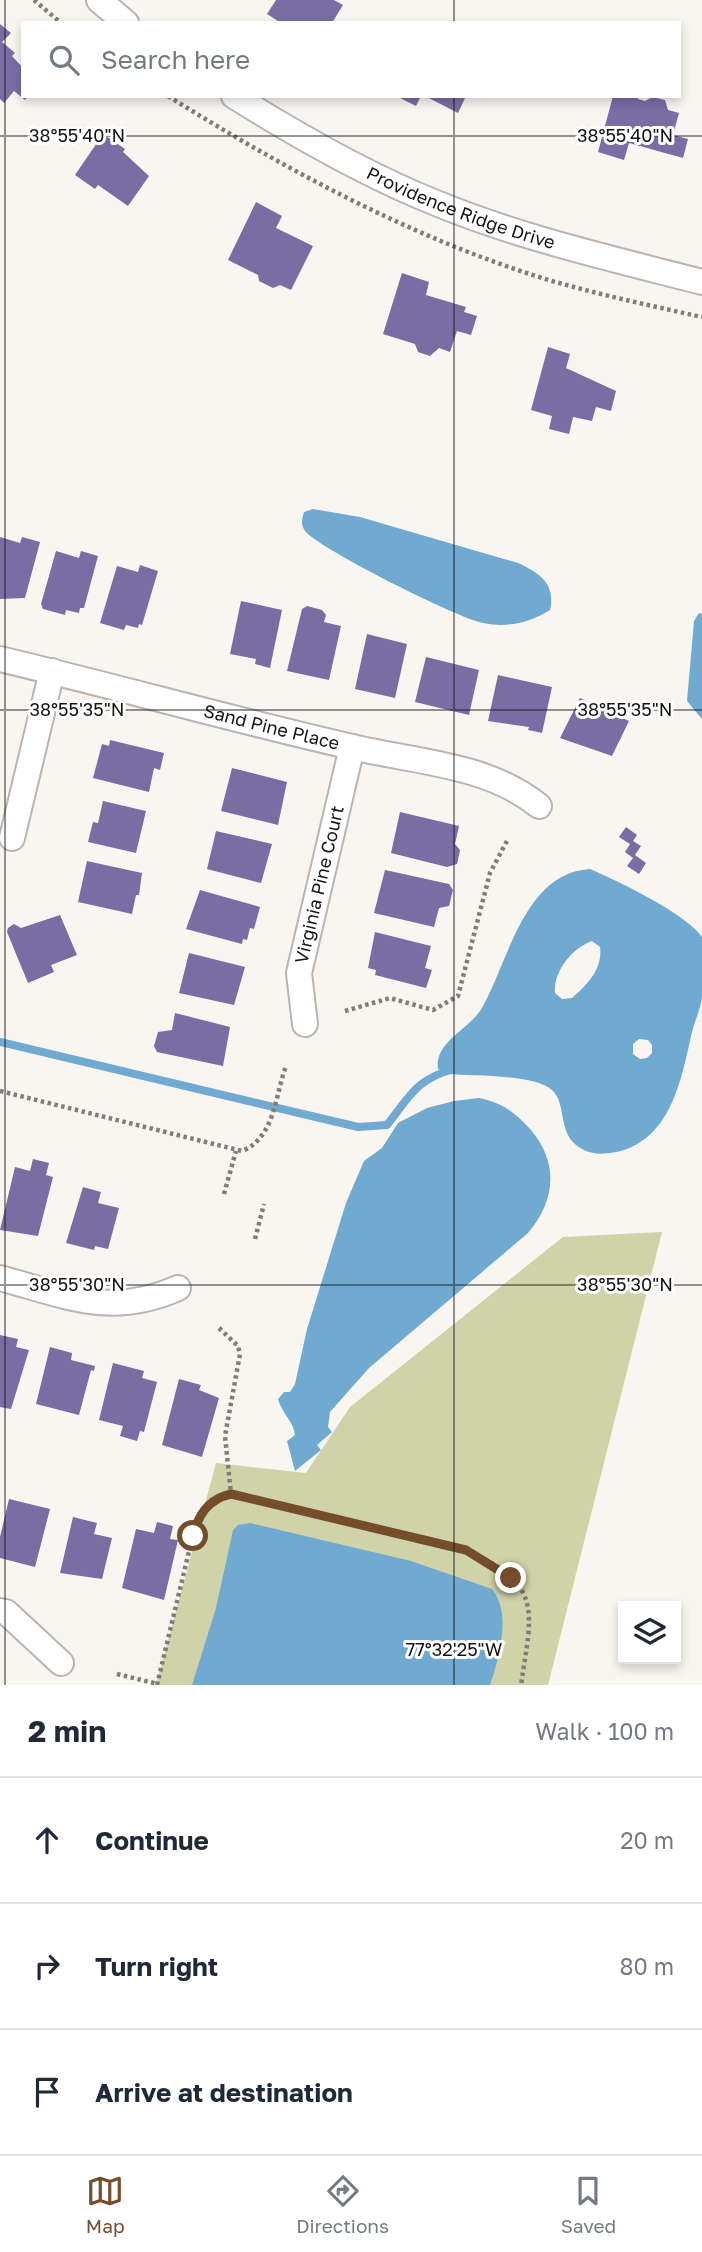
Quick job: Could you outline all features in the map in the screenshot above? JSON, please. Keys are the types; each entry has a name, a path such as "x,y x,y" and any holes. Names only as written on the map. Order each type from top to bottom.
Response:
{"street":[{"path":"99,0 124,21"},
{"name":"Providence Ridge Drive","path":"237,98 304,139 436,204 586,252 702,282"},
{"name":"Sand Pine Place","path":"0,659 499,781 539,806"},
{"path":"12,838 52,671"},
{"name":"Virginia Pine Court","path":"305,1024 299,973 352,747"},
{"path":"0,1278 81,1300 118,1305 138,1303 178,1288"},
{"path":"0,1611 61,1662"}],"path":[{"path":"34,0 59,21"},
{"path":"345,1011 390,998 433,1010 458,996 491,873 508,839"},
{"path":"0,1091 237,1151 255,1144 271,1118 286,1066"},
{"path":"224,1194 237,1151"},
{"path":"255,1239 264,1204"},
{"path":"219,1328 237,1346 240,1354 225,1436 231,1494"},
{"path":"117,1674 158,1684 196,1522 215,1500 231,1494 466,1550 496,1566 520,1586 530,1610 521,1685"}],"green space":[{"path":"662,1232 548,1685 156,1685 216,1463 306,1473 350,1407 563,1237"}],"water":[{"path":"313,509 360,517 518,563 544,580 551,593 550,610 526,621 501,625 483,623 447,609 362,567 317,541 306,532 302,524 304,512"},
{"path":"699,613 702,614 702,719 687,701 694,621"},
{"path":"590,869 602,874 667,908 702,937 702,996 673,1101 654,1131 641,1142 614,1153 592,1153 574,1143 565,1128 557,1096 544,1085 518,1078 448,1074 438,1069 438,1060 446,1044 480,1011 509,947 533,904 548,887 567,874","holes":["592,941 600,947 596,969 588,982 572,998 562,999 555,993 561,969 571,955","639,1039 648,1040 652,1045 652,1053 647,1058 640,1059 633,1054 633,1044"]},
{"path":"479,1098 513,1113 539,1142 546,1155 550,1181 544,1207 528,1233 369,1368 330,1412 328,1427 332,1432 317,1445 321,1450 295,1471 287,1441 295,1435 294,1430 278,1399 284,1392 290,1392 295,1384 307,1329 346,1203 364,1161 382,1148 398,1123 427,1108"},
{"path":"250,1523 411,1561 492,1589 498,1599 503,1623 500,1649 490,1685 192,1685 216,1608 233,1530 238,1525"}],"building":[{"path":"276,0 334,0 343,5 333,21 278,21 267,14"},
{"path":"0,24 11,33 2,42 15,53 12,56 21,66 21,97 14,91 4,103 0,99"},
{"path":"400,98 420,98 416,106"},
{"path":"429,98 465,98 458,113"},
{"path":"612,98 665,100 668,110 679,113 673,135 688,139 683,158 629,143 624,160 598,152"},
{"path":"103,134 125,149 123,152 149,176 128,206 98,185 95,189 75,175"},
{"path":"256,202 282,216 276,228 313,246 291,290 280,285 273,288 259,281 258,275 228,260"},
{"path":"402,273 429,282 426,295 466,307 464,312 477,316 471,335 457,331 450,352 439,348 430,356 418,352 415,344 383,334"},
{"path":"548,347 570,354 566,368 616,391 611,411 596,407 592,421 573,417 569,434 549,429 552,416 531,410"},
{"path":"0,537 20,543 22,537 40,542 25,598 0,599"},
{"path":"56,551 79,558 81,551 98,556 84,608 80,608 79,613 66,610 65,615 43,609 41,604"},
{"path":"140,565 158,571 142,625 139,624 138,628 126,625 124,630 100,623 117,566 138,572"},
{"path":"241,601 282,610 270,668 255,664 256,659 230,654"},
{"path":"307,606 322,610 326,615 324,622 341,626 329,680 287,671 302,609"},
{"path":"367,634 407,644 395,698 355,689"},
{"path":"426,657 479,670 469,715 415,702"},
{"path":"498,675 552,687 542,733 528,730 529,727 488,721"},
{"path":"580,698 629,721 612,756 560,738"},
{"path":"110,740 164,753 160,770 154,768 149,792 93,778 102,744 109,746"},
{"path":"232,768 287,782 278,825 221,811"},
{"path":"103,801 146,811 136,853 88,842 93,822 98,823"},
{"path":"400,812 459,826 455,844 460,850 457,864 447,867 391,853"},
{"path":"626,827 637,835 633,841 641,846 635,855 646,863 639,874 627,866 633,858 625,852 630,844 619,837"},
{"path":"216,831 272,844 261,883 207,869"},
{"path":"87,861 142,873 139,895 136,895 132,914 78,902"},
{"path":"385,870 449,884 453,890 449,906 439,908 434,927 374,913"},
{"path":"200,890 260,907 254,929 250,928 247,940 243,939 242,944 186,929"},
{"path":"60,915 77,955 51,965 54,972 28,983 7,932 8,928 14,924 21,928"},
{"path":"375,932 431,946 425,968 432,970 426,988 375,975 376,970 368,968"},
{"path":"189,953 245,967 234,1005 179,993"},
{"path":"175,1013 230,1027 223,1066 157,1052 154,1046 158,1032 172,1030"},
{"path":"33,1159 49,1163 46,1175 53,1177 38,1236 0,1230 15,1167 30,1171"},
{"path":"83,1187 101,1192 98,1203 119,1208 108,1249 95,1246 94,1250 66,1243"},
{"path":"0,1335 18,1339 16,1347 29,1350 11,1409 0,1407"},
{"path":"50,1347 72,1353 71,1360 95,1366 94,1371 91,1370 79,1415 36,1404"},
{"path":"113,1363 144,1371 142,1378 157,1382 144,1432 140,1431 137,1441 120,1436 123,1426 99,1420"},
{"path":"179,1379 201,1385 199,1390 219,1398 202,1457 162,1445"},
{"path":"9,1499 50,1509 35,1567 0,1558 0,1537"},
{"path":"73,1517 97,1523 94,1534 112,1538 102,1579 60,1573"},
{"path":"157,1522 173,1526 170,1539 178,1540 164,1600 122,1588 136,1529 154,1533"}],"waterway":[{"path":"0,1042 358,1127 387,1125 422,1083 454,1069"}],"route":[{"path":"193,1536 201,1512 215,1500 231,1494 466,1550 482,1557 511,1578"}]}
